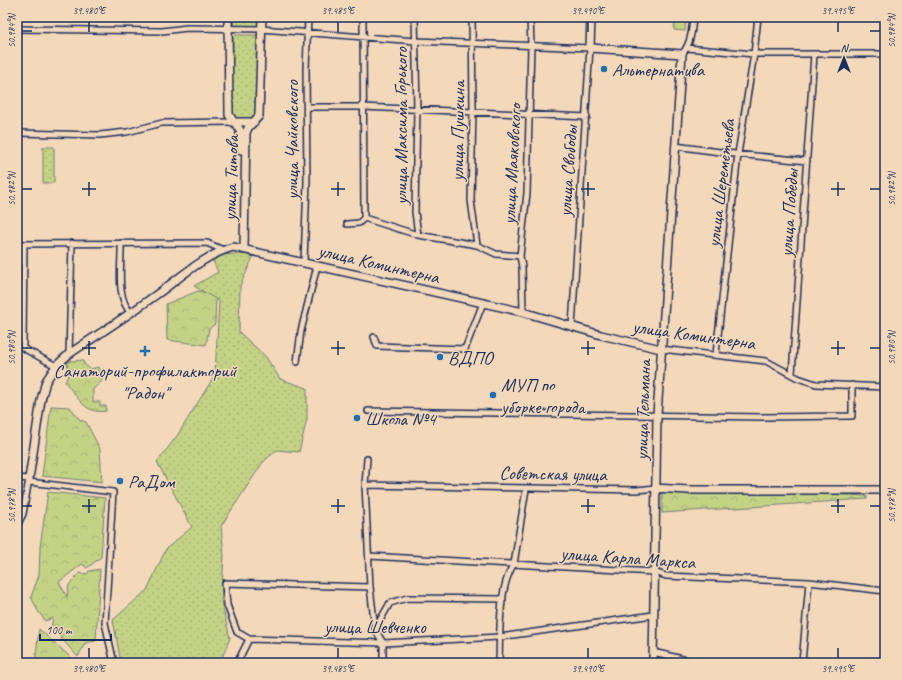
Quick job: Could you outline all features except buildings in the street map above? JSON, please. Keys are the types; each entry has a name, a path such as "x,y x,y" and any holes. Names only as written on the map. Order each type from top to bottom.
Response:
{"street":[{"name":"улица Титова","path":"228,17 230,118 240,130 242,248"},
{"name":"улица Титова","path":"242,248 246,133 248,128 259,116 262,17"},
{"name":"улица Чайковского","path":"304,262 308,17"},
{"path":"347,224 359,223 364,218 362,107 363,17"},
{"name":"улица Максима Горького","path":"415,17 417,109 415,212 418,235"},
{"name":"улица Пушкина","path":"472,17 473,112 471,200 477,245"},
{"name":"улица Маяковского","path":"523,312 522,267 520,256 527,193 530,114 530,17"},
{"name":"улица Свободы","path":"572,326 587,117 591,17"},
{"path":"20,28 162,31 187,28 261,29 308,34 363,36 416,41 473,42 682,54 687,48 692,31 693,17"},
{"name":"улица Шереметьева","path":"716,354 738,154 754,54 758,17"},
{"path":"687,48 754,54 885,54"},
{"name":"улица Тельмана","path":"653,663 654,572 657,512 655,488 657,414 674,146 682,54"},
{"name":"улица Победы","path":"792,374 814,54"},
{"path":"307,107 362,107 587,117"},
{"path":"17,133 100,135 127,132 162,123 222,122 230,118 254,122"},
{"path":"674,146 807,161"},
{"path":"364,218 418,235 477,245 496,254 520,256"},
{"path":"69,354 72,243"},
{"path":"121,243 122,296 127,309 131,313"},
{"path":"17,244 206,243 223,250"},
{"path":"23,348 24,244"},
{"name":"улица Коминтерна","path":"29,480 41,400 46,381 56,366 69,354 131,313 193,267 223,250 233,247 523,312 601,336 661,349 716,354 766,361 816,384 885,387"},
{"path":"297,362 301,331 317,266"},
{"path":"374,337 377,346 465,349 483,303"},
{"path":"17,347 23,348 56,366"},
{"path":"368,411 657,414 762,417 852,416 852,385"},
{"path":"367,459 365,486 370,587 375,629 383,643 383,663"},
{"path":"17,478 113,492 105,623 114,663"},
{"path":"17,526 23,514 29,480"},
{"name":"Советская улица","path":"365,486 637,490 655,488 688,490 885,490"},
{"path":"499,663 503,600 507,574 514,564 526,489"},
{"name":"улица Карла Маркса","path":"369,556 654,572 666,576 810,582 885,591"},
{"path":"802,663 810,582"},
{"path":"238,663 250,639 237,632 227,604 225,583 370,587"},
{"path":"375,629 390,603 407,598 503,600"},
{"name":"улица Шевченко","path":"250,639 383,643 500,637 653,615"},
{"path":"653,652 699,663"}],"green space":[{"path":"233,17 261,17 258,27 234,26"},
{"path":"675,17 686,17 685,31 674,30"},
{"path":"236,35 256,35 259,39 257,114 255,118 235,121 232,117 233,38"},
{"path":"43,147 54,147 54,183 43,183"},
{"path":"221,255 254,255 240,286 239,332 266,357 280,379 307,388 307,419 299,452 277,450 263,462 221,526 224,555 221,601 230,638 220,663 121,663 113,620 147,590 166,549 192,527 157,462 177,436 215,375 219,301 194,286 218,272 212,259"},
{"path":"198,291 216,295 215,324 209,329 206,345 167,340 166,304"},
{"path":"83,360 84,364 90,369 99,367 102,381 93,389 93,402 100,402 100,406 106,406 106,411 92,410 87,407 65,382 68,376 67,363 70,361"},
{"path":"51,406 70,407 80,420 86,422 100,449 102,482 42,476"},
{"path":"662,491 824,494 867,496 867,499 662,513"},
{"path":"48,492 105,498 101,557 87,568 82,564 59,582 67,597 69,585 79,573 87,574 89,571 100,569 96,641 85,643 78,657 51,627 53,618 45,621 31,597 39,575 40,547"},
{"path":"39,629 77,663 35,663"}],"place":[{"name":"Альтернатива","path":"604,69"},
{"name":"Санаторий-профилакторий \"Радон\"","path":"145,351"},
{"name":"ВДПО","path":"440,357"},
{"name":"МУП по уборке города","path":"493,395"},
{"name":"Школа №4","path":"357,418"},
{"name":"РаДом","path":"120,481"}]}
